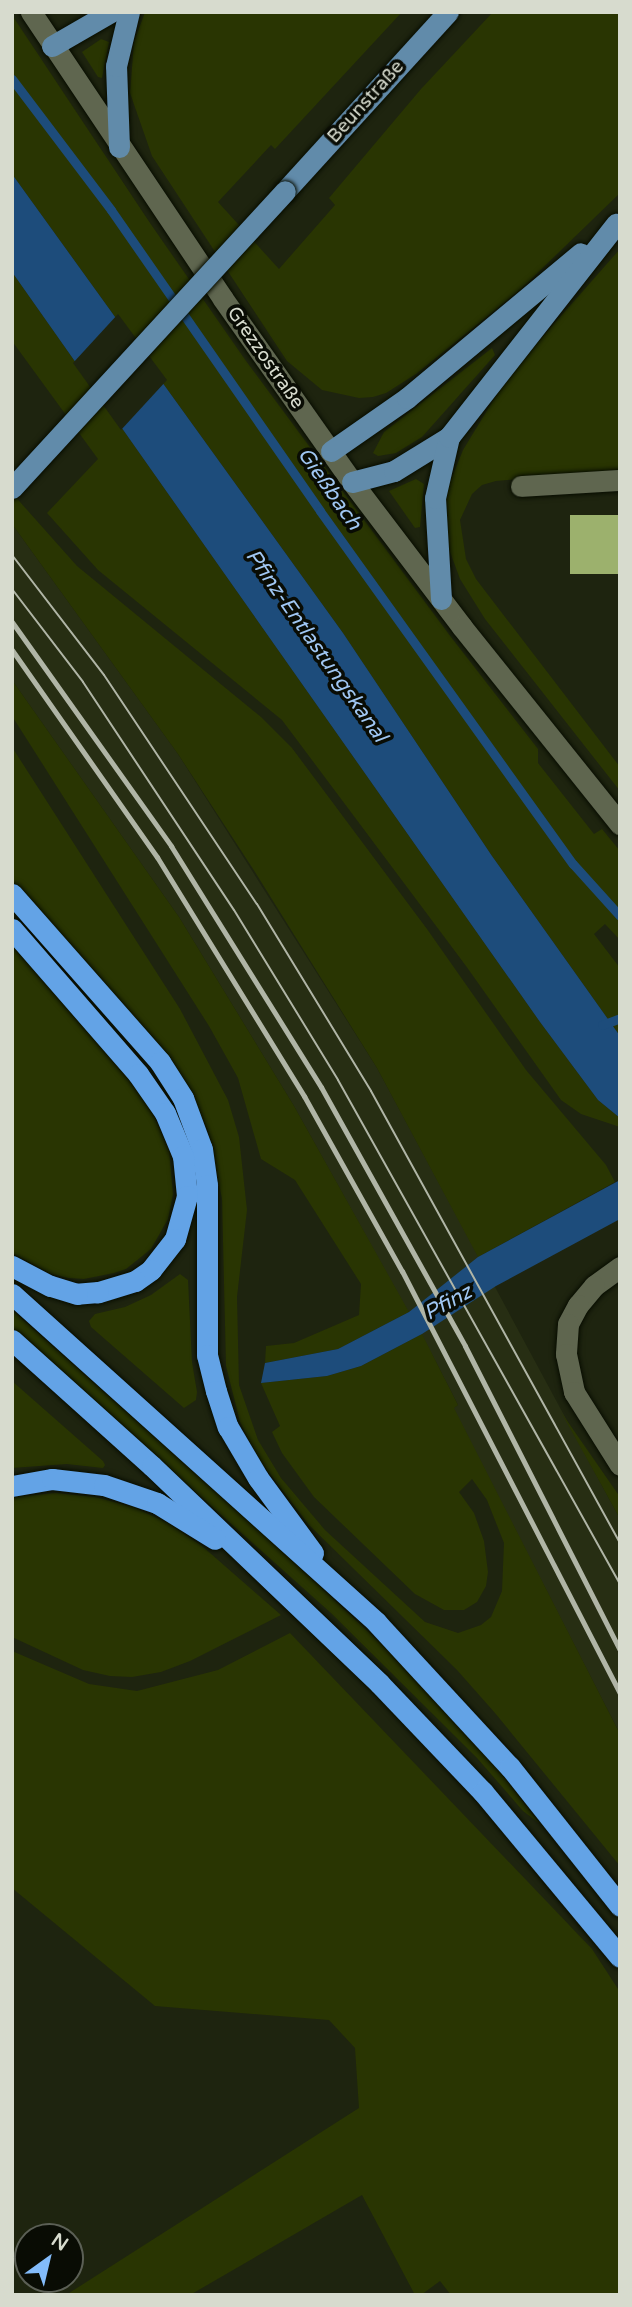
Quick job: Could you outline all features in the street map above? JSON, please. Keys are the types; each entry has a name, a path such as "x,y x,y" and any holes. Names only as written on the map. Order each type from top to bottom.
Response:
{"highway":[{"path":"12,894 160,1062 183,1098 202,1149 207,1185 207,1355 216,1391 228,1427 258,1478 332,1580"},
{"path":"12,929 138,1074 165,1113 183,1156 187,1196 175,1239 152,1270 135,1281 98,1292 78,1294 50,1286 12,1266"},
{"path":"12,1294 332,1580 425,1673 510,1767 620,1906"},
{"path":"12,1340 152,1465 380,1684 483,1792 620,1957"},
{"path":"12,1486 52,1479 104,1485 157,1503 208,1533 276,1584"}],"main road":[{"path":"52,46 93,25 111,12"},
{"path":"119,147 116,66 129,12"},
{"name":"Beunstraße","path":"12,488 448,12"},
{"path":"331,451 407,398 618,222"},
{"path":"352,482 394,471 449,438 618,222"},
{"path":"441,599 435,498 449,438"}],"street":[{"name":"Grezzostraße","path":"31,12 119,147 352,482 441,599 620,824"},
{"path":"521,486 620,480"},
{"path":"620,1266 594,1286 578,1306 568,1324 566,1354 574,1392 620,1465"}],"shaded area":[{"path":"145,12 402,12 275,149 271,145 218,202 279,269 335,205 329,198 421,89 493,12 620,12 620,193 521,289 416,374 386,393 373,397 359,398 322,390 287,361 152,156 130,93 134,42"},
{"path":"12,15 150,223 246,361 451,637 538,749 538,763 594,834 602,829 620,851 620,940 605,924 594,934 620,968 620,1036 492,856 343,633 12,174"},
{"path":"101,39 109,42 102,78 98,77 82,52"},
{"path":"620,249 620,470 496,481 482,485 472,494 460,520 466,559 476,579 620,767 620,791 485,619 460,579 446,541 444,515 446,492 463,450 508,376"},
{"path":"12,272 540,1022 598,1100 620,1118 620,1127 581,1114 561,1100 466,966 282,720 98,570 47,513 98,459 12,341"},
{"path":"492,348 495,355 422,437 396,453 378,456 373,453 384,432"},
{"path":"416,479 424,484 420,527 415,528 389,491"},
{"path":"12,493 77,566 261,717 292,748 427,929 526,1070 606,1165 615,1182 478,1257 377,1068 255,872 178,754 12,524"},
{"path":"12,524 178,754 377,1068 620,1519 620,1734 453,1408 458,1405 436,1362 294,1106 179,917 12,680"},
{"path":"12,680 179,917 294,1106 409,1312 338,1349 265,1363 266,1346 294,1343 359,1315 361,1284 295,1180 261,1159 238,1078 209,1026 12,716"},
{"path":"12,747 180,1009 228,1100 239,1137 247,1210 237,1297 239,1385 258,1440 281,1478 325,1530 425,1622 458,1633 481,1625 491,1617 502,1591 504,1543 487,1500 472,1479 459,1492 474,1513 484,1541 488,1572 486,1586 477,1602 464,1610 444,1610 415,1594 314,1497 282,1453 272,1432 280,1426 261,1383 327,1376 361,1366 422,1334 458,1405 454,1408 620,1734 620,1866 457,1670 309,1525 257,1457 240,1422 226,1366 222,1199 208,1130 185,1084 12,882"},
{"path":"12,941 86,1025 149,1105 169,1150 173,1194 168,1219 151,1249 126,1269 114,1273 84,1279 68,1278 51,1274 12,1253"},
{"path":"180,1274 188,1280 192,1362 197,1392 196,1400 184,1408 91,1327 89,1321 95,1314 125,1307 151,1295"},
{"path":"12,1310 264,1534 394,1656 491,1760 540,1824 523,1811 477,1758 331,1613 12,1328"},
{"path":"12,1381 103,1461 103,1468 67,1464 12,1468"},
{"path":"561,1412 620,1497 620,1519 602,1486"},
{"path":"56,1493 95,1497 133,1507 168,1523 202,1546 281,1615 190,1661 161,1672 132,1677 110,1676 83,1670 12,1637 12,1497"},
{"path":"290,1633 592,1949 620,1992 620,2295 451,2295 440,2281 421,2295 415,2295 362,2195 190,2295 66,2295 84,2293 84,2284 359,2108 355,2048 329,2020 155,2006 12,1888 12,1651 89,1684 137,1691 218,1670"}],"water":[{"name":"Pfinz-Entlastungskanal","path":"12,174 343,633 492,856 620,1036 620,1118 598,1100 540,1022 12,272"},
{"name":"Pfinz","path":"620,1180 620,1219 496,1286 422,1334 361,1366 327,1376 261,1383 265,1363 338,1349 409,1312 478,1257"}],"pier":[{"path":"118,314 167,380 121,430 73,363"}],"building":[{"path":"570,515 620,515 620,574 570,574"}],"waterway":[{"name":"Gießbach","path":"12,79 111,210 320,511 573,864 620,916"},
{"path":"602,1025 620,1018"}],"tram line":[{"path":"12,555 104,675 257,904 371,1091 620,1543"},
{"path":"12,589 83,682 234,910 338,1080 620,1584"}],"railway":[{"path":"12,622 171,846 321,1087 465,1346 620,1650"},
{"path":"12,650 157,857 304,1096 402,1271 620,1694"}]}
